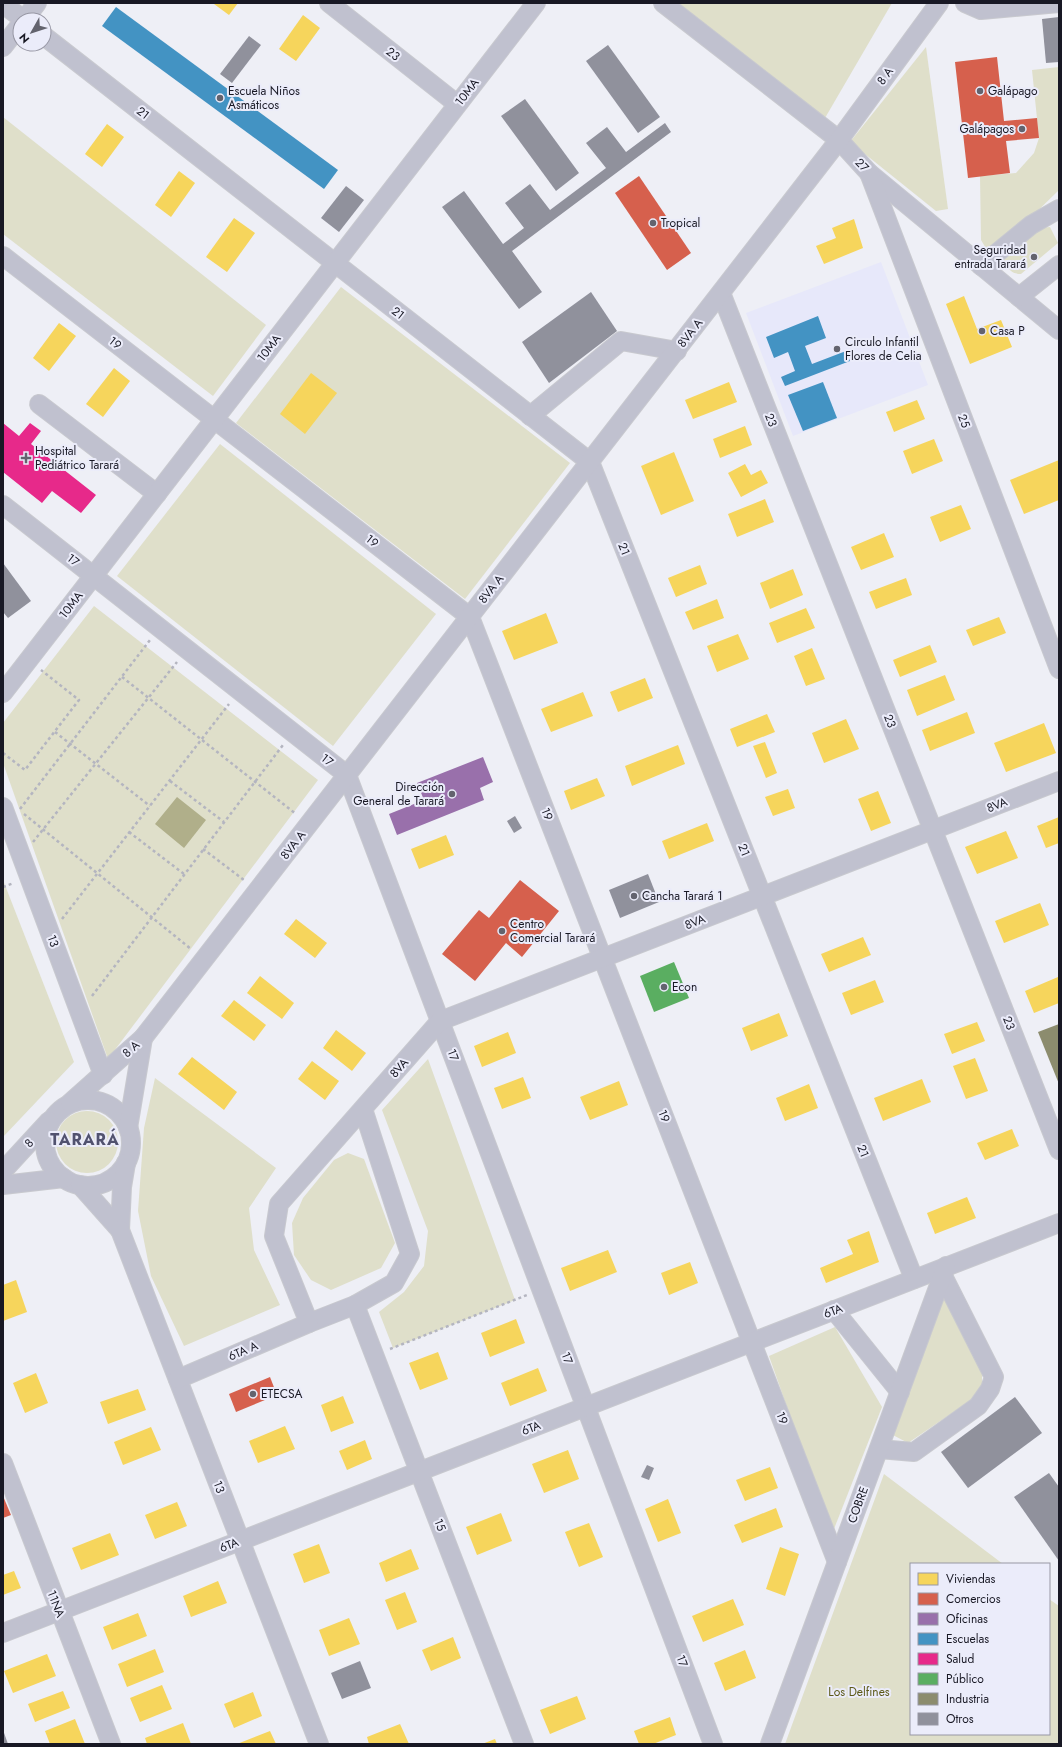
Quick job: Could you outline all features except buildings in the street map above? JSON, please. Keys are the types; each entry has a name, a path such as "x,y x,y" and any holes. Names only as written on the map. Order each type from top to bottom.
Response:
{"street":[{"path":"31,12 38,3"},
{"name":"23","path":"329,3 457,104"},
{"name":"10MA","path":"3,693 536,3"},
{"name":"27","path":"663,3 840,140 869,173 1059,330"},
{"path":"965,3 981,10 1059,3"},
{"path":"3,4 14,12"},
{"name":"8 A","path":"840,140 935,7"},
{"path":"3,47 12,35"},
{"name":"21","path":"52,42 590,462 914,1279"},
{"name":"8VA A","path":"143,1038 840,140"},
{"name":"25","path":"869,173 1059,670"},
{"path":"981,266 1031,225 1058,210"},
{"name":"19","path":"3,256 470,617 837,1562"},
{"path":"1019,297 1059,266"},
{"name":"23","path":"721,292 1059,1150"},
{"path":"530,416 621,341 677,350"},
{"path":"39,404 157,494"},
{"name":"17","path":"3,505 347,775 713,1744"},
{"name":"8VA","path":"309,1323 274,1236 279,1204 440,1022 1059,780"},
{"name":"13","path":"11,814 21,857 103,1075"},
{"name":"8 A","path":"62,1110 143,1038"},
{"name":"8 A","path":"128,1128 143,1038"},
{"path":"83,1100 97,1101 110,1106 121,1116 128,1128 131,1140 130,1152 126,1163 118,1174 107,1182 94,1185 80,1185 64,1178 54,1168 47,1156 45,1141 48,1128 62,1110 83,1100"},
{"name":"6TA A","path":"178,1379 355,1305 394,1283 410,1254 363,1109"},
{"name":"8","path":"3,1172 62,1110"},
{"name":"13","path":"120,1230 122,1187 126,1163"},
{"path":"3,1185 64,1178"},
{"name":"13","path":"80,1185 120,1230 319,1744"},
{"name":"6TA","path":"3,1633 914,1279 945,1271 1059,1223"},
{"path":"879,1449 914,1452 978,1406 990,1389 994,1377 945,1271"},
{"name":"COBRE","path":"770,1744 945,1271"},
{"name":"15","path":"355,1305 524,1744"},
{"path":"834,1310 900,1392"},
{"name":"11NA","path":"3,1463 111,1744"}],"path":[{"path":"159,628 70,744 11,814 43,829 204,960"},
{"path":"21,857 187,650"},
{"path":"3,753 25,770 80,700 28,660"},
{"path":"122,677 309,824"},
{"path":"50,934 240,691"},
{"path":"55,732 150,806"},
{"path":"79,1012 292,732"},
{"path":"170,781 224,822"},
{"path":"129,832 184,874"},
{"path":"204,849 257,890"},
{"path":"374,1355 541,1290"}],"shaded area":[{"name":"Circulo Infantil Flores de Celia","path":"881,262 928,385 793,436 746,313"},
{"path":"177,797 206,820 184,848 155,824"}],"green space":[{"path":"676,3 892,3 825,118"},
{"path":"926,47 948,209 936,211 850,142"},
{"path":"1059,67 1059,190 1017,231 987,250 981,240 980,176 1016,173 1034,153 1039,138 1032,70"},
{"path":"3,117 266,325 213,396 3,234"},
{"path":"1050,227 1058,243 1021,274 1015,273 1009,269 1003,262 1007,254 1040,228"},
{"path":"341,287 570,463 465,599 236,423"},
{"path":"220,444 436,614 333,746 117,576"},
{"path":"94,606 318,780 108,1059 3,763 3,723"},
{"path":"3,880 74,1062 3,1137"},
{"path":"428,1059 515,1300 393,1348 379,1312 404,1292 424,1266 428,1231 382,1110"},
{"path":"155,1078 276,1168 249,1208 254,1250 280,1305 184,1346 151,1276 138,1211 144,1128"},
{"path":"81,1111 93,1111 109,1120 116,1130 118,1142 116,1154 109,1164 93,1173 81,1173 70,1168 61,1159 56,1148 56,1136 61,1125 70,1116"},
{"path":"348,1153 364,1159 395,1243 381,1268 331,1290 311,1280 294,1255 292,1223 303,1198 334,1160"},
{"path":"944,1297 982,1370 982,1384 974,1398 908,1443 891,1434"},
{"path":"835,1327 882,1407 832,1534 769,1356"},
{"name":"Los Delfines","path":"884,1474 1002,1563 910,1563 910,1735 1050,1735 1050,1600 1059,1606 1059,1744 785,1744"}],"place":[{"name":"Galápago","path":"980,91"},
{"name":"Escuela Niños Asmáticos","path":"220,98"},
{"name":"Galápagos","path":"1022,129"},
{"name":"Tropical","path":"653,223"},
{"name":"Seguridad entrada Tarará","path":"1034,257"},
{"name":"Casa P","path":"982,331"},
{"name":"Circulo Infantil Flores de Celia","path":"837,349"},
{"name":"Hospital Pediátrico Tarará","path":"26,458"},
{"name":"Dirección General de Tarará","path":"452,794"},
{"name":"Cancha Tarará 1","path":"634,896"},
{"name":"Centro Comercial Tarará","path":"502,931"},
{"name":"Econ","path":"664,987"},
{"name":"ETECSA","path":"253,1394"}],"district":[{"name":"TARARÁ","path":"85,1139"}]}
